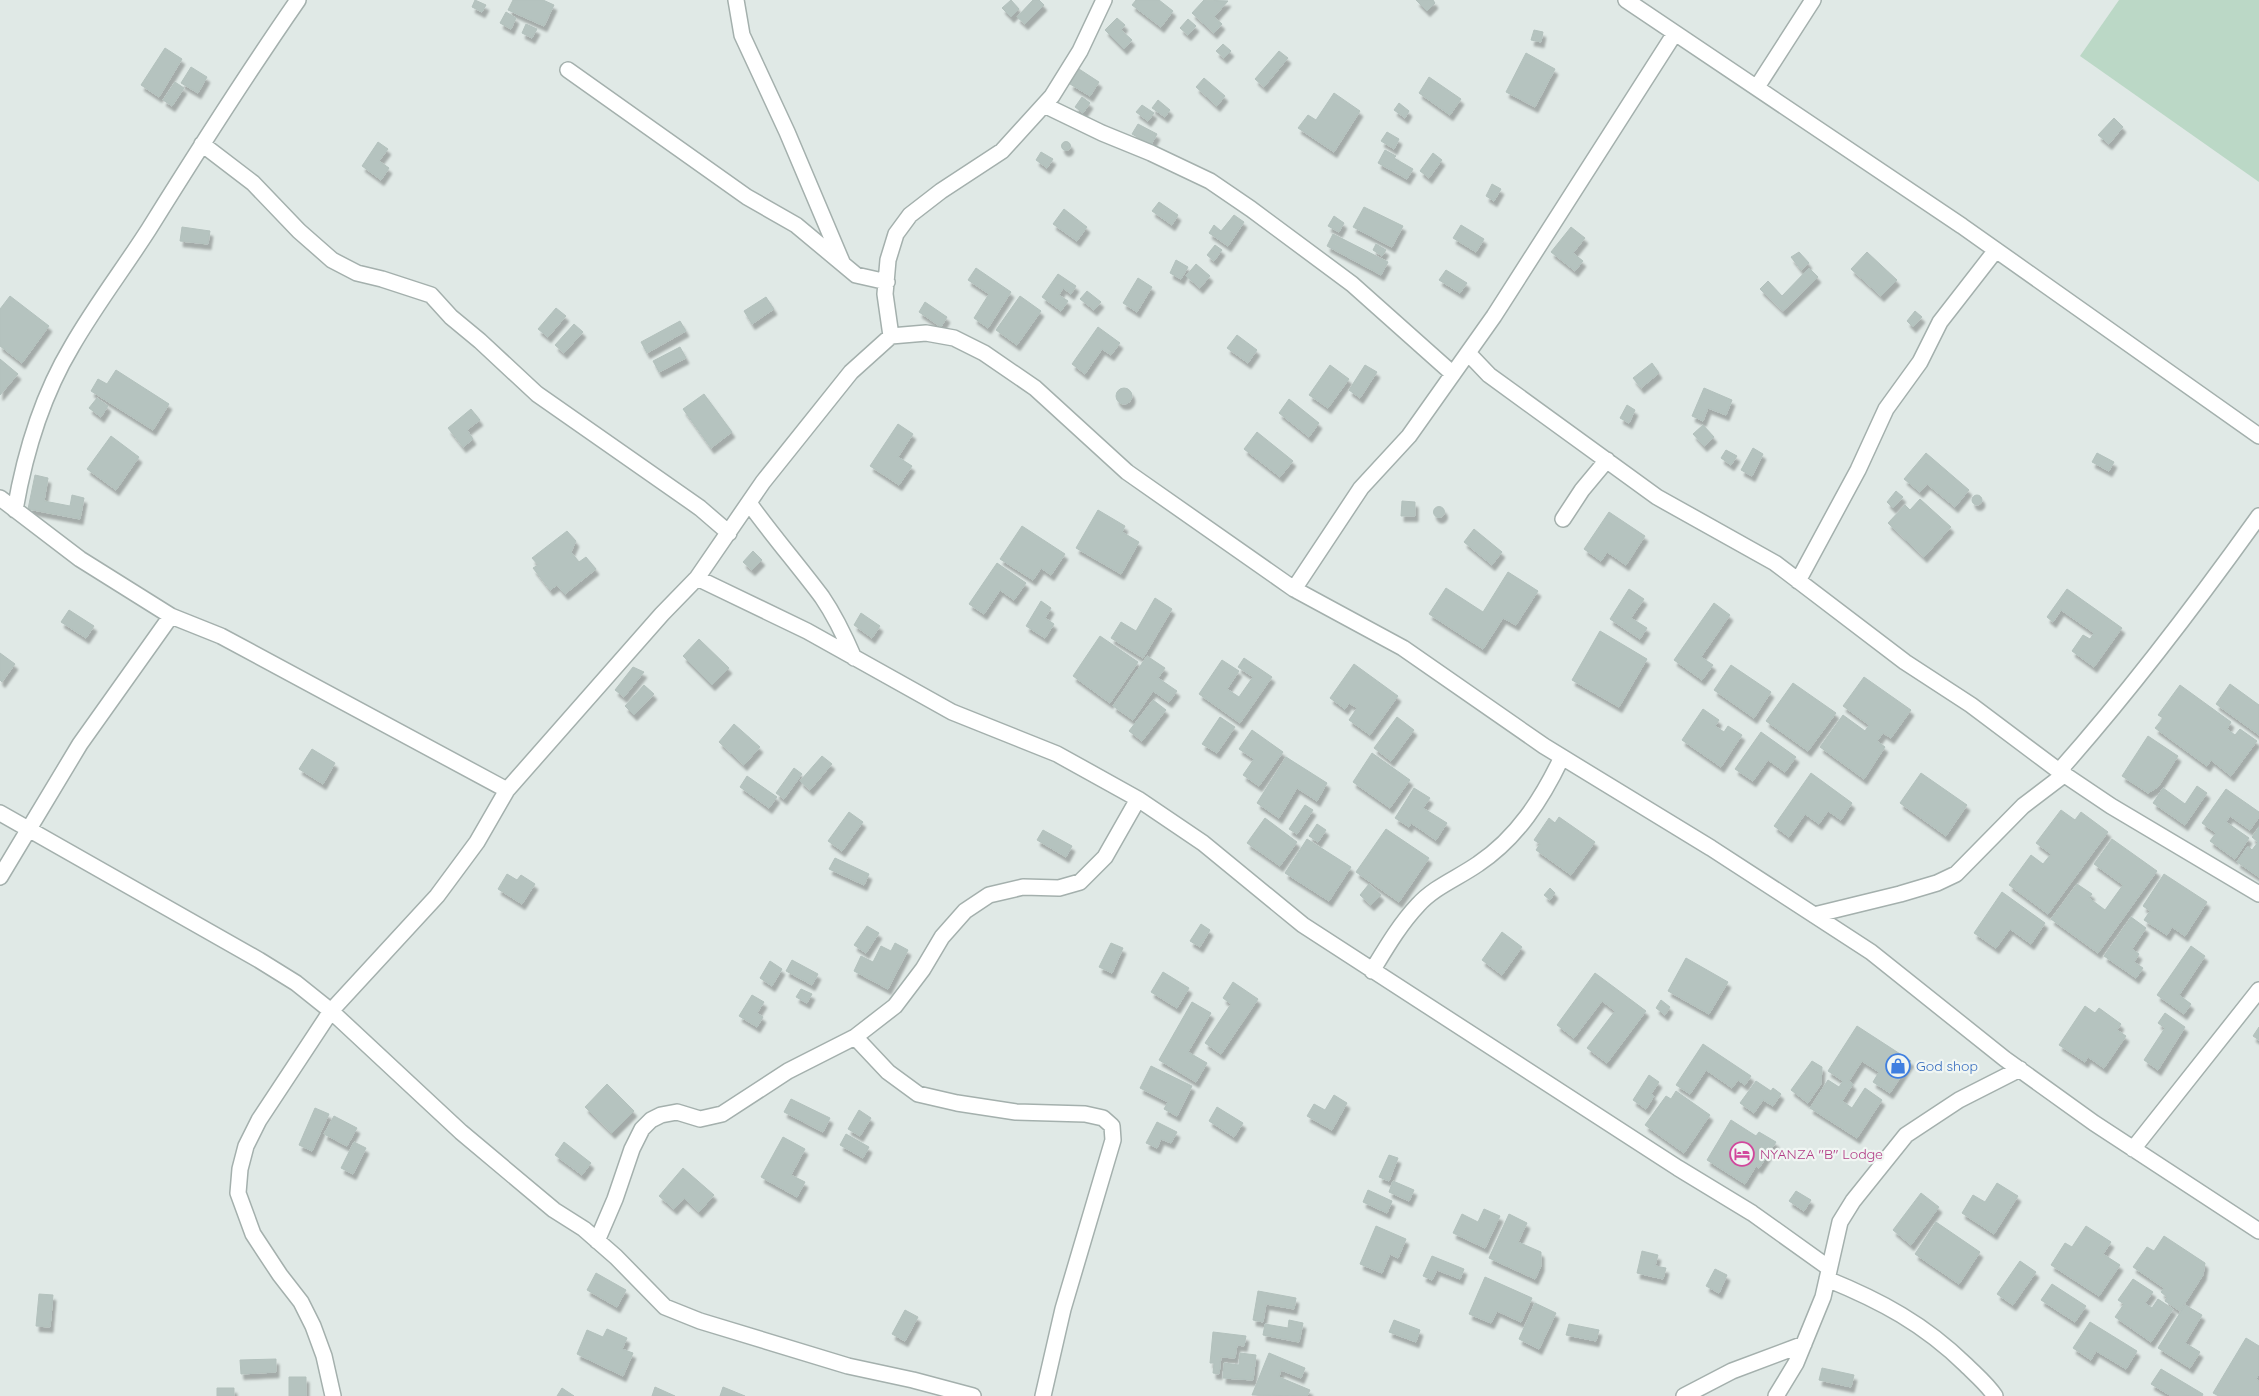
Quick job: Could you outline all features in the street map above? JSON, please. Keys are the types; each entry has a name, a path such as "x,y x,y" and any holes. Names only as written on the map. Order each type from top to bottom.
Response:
{"street":[{"path":"15,510 22,470 33,431 49,391 72,346 202,144 298,0"},
{"path":"736,0 742,35 787,132 843,265"},
{"path":"891,336 885,294 888,260 896,234 910,215 941,191 1002,151 1052,96 1080,51 1104,0"},
{"path":"1626,0 1996,250 2259,436"},
{"path":"1756,87 1813,0"},
{"path":"1294,589 1361,488 1409,436 1468,353 1675,33"},
{"path":"568,70 747,197 796,225 856,274 887,282"},
{"path":"1044,104 1102,134 1151,153 1218,187 1251,209 1352,284 1453,374"},
{"path":"202,144 253,183 299,231 332,260 357,273 430,295 451,317 480,341 536,394 700,508 729,533"},
{"path":"1798,580 1858,470 1886,409 1920,362 1940,322 1996,250"},
{"path":"332,1396 324,1356 313,1326 301,1302 280,1276 253,1234 238,1193 240,1169 246,1146 259,1120 331,1011 437,896 477,842 507,790 662,614 697,578 749,503 852,372 891,336 926,333 954,338 984,353 1035,388 1127,472 1294,589 1403,648 1562,757 1711,848 1871,952 2020,1069 2134,1149 2259,1231"},
{"path":"1468,353 1489,375 1657,497 1775,563 1905,662 1971,704 2062,773 2112,806 2259,894"},
{"path":"1563,519 1582,490 1607,460"},
{"path":"0,498 80,559 171,616 221,636 507,790"},
{"path":"749,503 775,540 822,598 839,625 854,658"},
{"path":"1814,915 1900,894 1937,883 1956,874 2023,806 2062,773 2174,631 2259,516"},
{"path":"697,578 808,631 952,712 1057,754 1138,799 1202,843 1303,925 1752,1213 1828,1273 1905,1315 1947,1346 1989,1387 1994,1396"},
{"path":"0,877 80,744 171,616"},
{"path":"1372,971 1397,932 1419,904 1448,881 1478,864 1515,834 1550,782 1562,757"},
{"path":"598,1241 632,1149 642,1129 651,1120 661,1115 677,1112 700,1119 722,1114 788,1072 856,1037 895,1006 923,969 942,937 966,911 989,894 1023,887 1059,888 1080,882 1105,857 1138,799"},
{"path":"0,813 259,960 296,983 331,1011 460,1132 554,1210 584,1229 598,1241 665,1307 742,1335 848,1366 930,1384 973,1396"},
{"path":"2134,1149 2259,990"},
{"path":"856,1037 888,1072 918,1094 957,1104 1016,1112 1085,1114 1103,1118 1112,1126 1113,1140 1063,1309 1043,1396"},
{"path":"1776,1396 1796,1363 1823,1297 1840,1222 1853,1201 1906,1135 1959,1100 2020,1069"},
{"path":"1684,1396 1732,1371 1804,1344"}],"green space":[{"path":"2119,0 2259,0 2259,182 2080,56"}],"building":[{"path":"475,0 486,5 482,12 472,7"},
{"path":"513,0 543,0 554,5 544,26 508,10"},
{"path":"1011,0 1019,9 1011,17 1002,8"},
{"path":"1033,0 1039,0 1044,5 1025,24 1017,17"},
{"path":"1136,0 1159,0 1173,11 1161,27 1132,5"},
{"path":"1204,0 1228,1 1214,17 1222,24 1214,33 1192,13"},
{"path":"1416,0 1433,0 1435,3 1427,11"},
{"path":"506,12 516,18 511,29 500,23"},
{"path":"1117,18 1125,25 1121,30 1132,40 1124,49 1105,30"},
{"path":"1188,19 1196,26 1188,35 1180,28"},
{"path":"526,24 537,29 532,38 522,33"},
{"path":"1534,30 1543,32 1541,42 1531,40"},
{"path":"1223,44 1231,51 1224,58 1216,51"},
{"path":"165,48 182,59 159,97 141,85"},
{"path":"1279,51 1288,58 1264,87 1255,79"},
{"path":"1526,53 1555,69 1535,107 1506,92"},
{"path":"191,67 207,77 198,93 181,83"},
{"path":"1079,69 1099,82 1090,96 1070,84"},
{"path":"1429,77 1461,99 1450,115 1419,93"},
{"path":"1204,78 1225,96 1217,106 1196,87"},
{"path":"175,82 184,88 172,106 163,100"},
{"path":"1334,93 1360,111 1334,152 1298,128 1308,115 1316,120"},
{"path":"1082,97 1090,103 1083,113 1075,107"},
{"path":"1158,100 1170,110 1165,117 1152,108"},
{"path":"1399,103 1409,111 1405,118 1394,110"},
{"path":"1142,105 1154,113 1148,121 1136,112"},
{"path":"2114,118 2123,127 2109,144 2098,135"},
{"path":"1138,124 1157,134 1151,145 1132,134"},
{"path":"1387,132 1399,139 1394,149 1381,141"},
{"path":"378,142 388,149 379,161 389,168 381,180 362,166"},
{"path":"1066,142 1070,146 1066,150 1062,146"},
{"path":"1385,150 1396,156 1394,158 1413,169 1407,179 1378,163"},
{"path":"1041,152 1053,159 1047,168 1036,160"},
{"path":"1433,153 1442,160 1429,178 1420,171"},
{"path":"1492,184 1501,189 1494,201 1486,196"},
{"path":"1159,202 1178,215 1172,225 1152,211"},
{"path":"1364,207 1403,226 1392,247 1353,227"},
{"path":"1064,209 1087,227 1077,241 1053,224"},
{"path":"1234,215 1244,222 1228,246 1209,233 1214,225 1221,231"},
{"path":"1334,216 1344,223 1339,232 1328,226"},
{"path":"1461,225 1484,239 1476,252 1453,238"},
{"path":"182,227 210,231 208,244 180,241"},
{"path":"1571,227 1585,238 1573,253 1583,261 1575,271 1551,252"},
{"path":"1333,234 1388,262 1381,275 1327,246"},
{"path":"1376,244 1386,250 1382,256 1373,250"},
{"path":"1215,245 1222,250 1214,261 1207,255"},
{"path":"1799,252 1809,263 1801,270 1791,257"},
{"path":"1867,252 1897,280 1881,296 1851,269"},
{"path":"1176,260 1188,267 1181,279 1170,273"},
{"path":"1196,264 1210,276 1200,288 1186,276"},
{"path":"976,268 1011,292 988,328 974,318 989,294 968,280"},
{"path":"1809,268 1818,277 1783,311 1760,289 1768,281 1782,296"},
{"path":"1446,270 1467,283 1460,293 1439,280"},
{"path":"1058,274 1076,286 1071,294 1063,288 1059,295 1068,301 1061,311 1042,297"},
{"path":"1138,278 1152,287 1137,312 1123,303"},
{"path":"1087,291 1101,302 1094,310 1080,299"},
{"path":"10,296 49,326 22,363 0,346 0,309"},
{"path":"1020,296 1041,311 1017,345 996,330"},
{"path":"766,297 774,309 752,324 744,311"},
{"path":"925,302 947,317 941,327 919,312"},
{"path":"556,308 566,316 548,337 538,329"},
{"path":"1915,311 1922,317 1913,327 1907,321"},
{"path":"680,321 686,331 647,353 641,342"},
{"path":"574,324 583,332 564,353 555,345"},
{"path":"1098,327 1120,343 1111,355 1102,349 1085,374 1072,364"},
{"path":"1237,335 1257,350 1248,363 1227,348"},
{"path":"680,347 686,358 659,372 653,361"},
{"path":"0,359 18,374 0,395"},
{"path":"1652,363 1659,373 1641,388 1633,378"},
{"path":"1330,365 1349,379 1328,408 1309,395"},
{"path":"1365,365 1377,372 1360,398 1349,390"},
{"path":"116,370 169,404 153,430 91,391 98,379 107,384"},
{"path":"1124,388 1132,396 1124,404 1116,396"},
{"path":"1704,388 1732,400 1726,415 1708,408 1703,421 1692,416"},
{"path":"704,394 732,432 711,448 683,409"},
{"path":"97,398 108,406 101,417 89,408"},
{"path":"1289,399 1319,423 1309,437 1279,413"},
{"path":"1627,405 1635,410 1629,423 1620,418"},
{"path":"471,409 480,420 467,430 473,439 463,447 448,428"},
{"path":"898,424 913,434 898,457 912,466 899,485 870,466"},
{"path":"1703,425 1714,437 1704,446 1693,434"},
{"path":"1257,432 1293,461 1280,477 1244,449"},
{"path":"111,436 139,457 116,490 87,469"},
{"path":"1753,448 1763,454 1752,476 1741,470"},
{"path":"1726,450 1737,456 1731,465 1721,458"},
{"path":"1926,453 1969,490 1955,507 1927,484 1920,492 1904,479"},
{"path":"2097,453 2114,462 2109,471 2092,462"},
{"path":"35,475 48,478 44,501 70,506 72,495 84,498 80,519 28,509"},
{"path":"1896,491 1903,497 1893,508 1887,502"},
{"path":"1975,495 1979,495 1982,500 1981,504 1975,505 1972,502 1972,498"},
{"path":"1920,499 1951,527 1924,557 1888,523 1905,505 1910,510"},
{"path":"1402,501 1415,502 1415,516 1401,516"},
{"path":"1437,507 1441,507 1444,512 1443,516 1437,517 1434,514 1434,510"},
{"path":"1098,510 1125,526 1122,532 1139,542 1121,574 1076,548"},
{"path":"1609,512 1645,536 1626,565 1607,552 1601,561 1584,549"},
{"path":"1022,526 1065,554 1051,575 1041,568 1033,580 1000,559"},
{"path":"1474,529 1502,552 1492,565 1464,542"},
{"path":"567,531 576,541 571,552 579,562 586,557 596,569 565,594 557,585 550,590 533,568 538,565 532,558"},
{"path":"753,551 762,560 752,570 743,562"},
{"path":"997,563 1026,583 1014,600 1000,590 984,614 969,604"},
{"path":"1508,572 1538,591 1516,625 1503,618 1483,649 1429,614 1446,588 1483,612"},
{"path":"1629,589 1644,599 1631,618 1647,628 1640,639 1610,619"},
{"path":"2067,589 2122,628 2094,667 2072,651 2083,635 2090,639 2094,633 2061,610 2053,622 2047,617"},
{"path":"1155,598 1172,609 1143,658 1111,638 1121,622 1136,631"},
{"path":"1041,601 1051,608 1045,618 1054,624 1045,638 1026,626"},
{"path":"1714,603 1730,615 1701,657 1713,665 1702,680 1674,660"},
{"path":"69,610 94,626 86,638 61,622"},
{"path":"861,613 880,626 872,638 854,625"},
{"path":"1600,631 1647,659 1619,707 1572,680"},
{"path":"1100,636 1138,662 1110,703 1073,676"},
{"path":"699,639 729,668 712,685 683,656"},
{"path":"0,653 15,664 2,682 0,680"},
{"path":"1147,656 1165,668 1158,678 1177,691 1169,702 1153,691 1133,720 1113,706"},
{"path":"1244,658 1272,677 1240,723 1199,694 1222,660 1239,671 1227,689 1239,697 1253,677 1238,667"},
{"path":"1354,664 1398,696 1370,735 1349,720 1357,708 1349,703 1345,709 1330,698"},
{"path":"1731,665 1771,692 1754,718 1714,690"},
{"path":"633,667 644,672 624,697 615,690"},
{"path":"1864,677 1911,710 1891,738 1883,733 1877,741 1885,747 1864,779 1820,747 1843,715 1865,731 1869,725 1843,706"},
{"path":"1793,683 1836,713 1808,751 1766,721"},
{"path":"2230,684 2259,705 2259,735 2216,704"},
{"path":"644,685 654,694 634,715 625,706"},
{"path":"2180,685 2231,722 2227,729 2235,735 2240,729 2257,741 2231,776 2211,760 2207,766 2155,728 2163,718 2158,715"},
{"path":"1153,700 1166,710 1142,741 1129,731"},
{"path":"1703,709 1719,720 1715,726 1724,732 1728,726 1742,735 1721,767 1682,740"},
{"path":"1220,717 1235,727 1217,753 1202,744"},
{"path":"1397,717 1414,730 1391,761 1374,748"},
{"path":"734,724 760,747 744,765 719,742"},
{"path":"1252,730 1283,752 1259,786 1243,775 1254,759 1239,749"},
{"path":"1761,732 1796,757 1785,772 1768,760 1753,781 1735,769"},
{"path":"2148,736 2178,756 2158,787 2148,793 2122,776"},
{"path":"312,749 335,763 323,784 299,769"},
{"path":"1372,753 1410,780 1390,808 1353,782"},
{"path":"822,756 832,764 810,790 800,781"},
{"path":"1286,757 1327,783 1317,801 1297,788 1279,818 1257,803"},
{"path":"794,768 802,774 784,799 776,793"},
{"path":"1811,773 1852,803 1841,820 1828,811 1819,824 1805,814 1789,837 1774,826"},
{"path":"1921,773 1967,805 1946,836 1900,803"},
{"path":"747,776 777,797 769,808 740,787"},
{"path":"2197,786 2207,793 2185,825 2153,803 2163,788 2185,804"},
{"path":"1414,788 1430,798 1423,808 1447,823 1436,840 1411,823 1409,827 1395,818"},
{"path":"2226,789 2259,812 2259,817 2250,830 2230,816 2226,822 2249,838 2235,859 2210,841 2216,833 2202,823"},
{"path":"1305,805 1313,810 1297,834 1289,829"},
{"path":"2061,810 2075,820 2081,812 2108,832 2048,914 2009,885 2031,855 2043,864 2051,854 2036,843"},
{"path":"849,812 863,822 842,851 828,841"},
{"path":"1559,817 1595,842 1571,875 1536,850 1540,844 1534,840 1549,818 1555,823"},
{"path":"1265,818 1297,842 1280,866 1247,843"},
{"path":"1317,824 1326,830 1318,842 1309,836"},
{"path":"2259,827 2259,877 2237,862 2248,846 2252,850 2258,842 2252,837"},
{"path":"1386,829 1429,858 1399,902 1356,872"},
{"path":"1043,830 1072,846 1066,857 1037,840"},
{"path":"1307,839 1351,867 1329,901 1285,873"},
{"path":"2112,839 2157,871 2098,953 2051,919 2077,884 2092,894 2089,898 2105,910 2123,885 2094,864"},
{"path":"835,858 869,874 864,885 829,869"},
{"path":"507,874 517,880 521,875 535,884 522,904 498,889"},
{"path":"2164,874 2207,902 2185,936 2172,927 2167,935 2144,920 2150,911 2143,906"},
{"path":"1369,884 1381,895 1371,905 1360,895"},
{"path":"1550,888 1555,893 1550,900 1544,895"},
{"path":"2002,892 2045,923 2031,944 2010,929 1996,948 1974,933"},
{"path":"2131,917 2146,928 2132,949 2139,954 2134,962 2143,968 2136,978 2104,956"},
{"path":"1201,924 1210,930 1200,947 1190,941"},
{"path":"867,926 879,933 866,953 854,945"},
{"path":"1502,932 1522,947 1502,975 1482,960"},
{"path":"895,943 908,950 888,989 854,971 861,956 873,962 881,946 891,951"},
{"path":"1111,943 1123,948 1112,973 1099,967"},
{"path":"2191,946 2205,956 2179,995 2191,1004 2184,1014 2157,995"},
{"path":"1686,958 1728,982 1709,1014 1668,991"},
{"path":"792,960 818,974 812,985 786,971"},
{"path":"770,961 782,969 772,986 760,978"},
{"path":"1163,972 1189,988 1177,1008 1151,992"},
{"path":"1595,973 1646,1011 1607,1063 1587,1048 1615,1011 1602,1001 1574,1038 1557,1025"},
{"path":"1233,982 1258,999 1221,1054 1205,1043 1231,1004 1223,998"},
{"path":"801,989 812,994 807,1003 796,997"},
{"path":"752,995 764,1002 757,1013 763,1017 757,1027 739,1016"},
{"path":"1661,1000 1670,1007 1665,1015 1656,1008"},
{"path":"1192,1002 1211,1013 1188,1052 1207,1063 1196,1082 1159,1060"},
{"path":"2085,1006 2095,1013 2099,1008 2121,1024 2117,1030 2126,1036 2104,1068 2088,1057 2085,1062 2059,1045"},
{"path":"2165,1013 2185,1027 2158,1070 2144,1060 2165,1028 2158,1023"},
{"path":"1857,1026 1911,1061 1890,1093 1873,1082 1879,1072 1862,1061 1849,1081 1853,1084 1842,1101 1852,1108 1865,1088 1882,1100 1857,1138 1810,1108 1828,1080 1839,1087 1843,1081 1828,1071"},
{"path":"2259,1027 2259,1040 2253,1036"},
{"path":"1703,1044 1751,1076 1745,1085 1738,1080 1732,1088 1706,1070 1690,1094 1676,1085"},
{"path":"1812,1061 1822,1067 1821,1084 1808,1103 1791,1090"},
{"path":"1151,1066 1192,1086 1177,1116 1164,1109 1168,1102 1140,1088"},
{"path":"1649,1075 1659,1082 1651,1094 1654,1096 1646,1109 1633,1100"},
{"path":"1756,1081 1771,1091 1773,1088 1781,1094 1773,1106 1763,1100 1754,1113 1740,1103"},
{"path":"607,1084 634,1111 612,1133 585,1107"},
{"path":"1676,1091 1710,1115 1684,1153 1645,1125 1666,1096 1671,1099"},
{"path":"1334,1095 1347,1103 1332,1130 1307,1116 1314,1104 1325,1110"},
{"path":"791,1099 830,1118 823,1132 784,1112"},
{"path":"1217,1107 1243,1123 1234,1137 1209,1121"},
{"path":"315,1108 329,1114 312,1151 299,1145"},
{"path":"859,1110 871,1118 860,1136 848,1129"},
{"path":"334,1116 357,1128 347,1146 324,1134"},
{"path":"1731,1120 1756,1136 1759,1132 1776,1142 1759,1168 1756,1166 1745,1184 1707,1160"},
{"path":"1157,1122 1177,1132 1171,1143 1161,1139 1157,1148 1146,1143"},
{"path":"846,1134 869,1147 863,1158 840,1145"},
{"path":"783,1137 805,1149 791,1175 805,1182 797,1197 761,1177"},
{"path":"354,1142 366,1148 353,1174 341,1168"},
{"path":"564,1142 591,1163 582,1175 555,1155"},
{"path":"1389,1155 1398,1158 1389,1181 1379,1177"},
{"path":"683,1168 714,1195 699,1212 684,1198 674,1209 659,1196"},
{"path":"1393,1181 1414,1190 1409,1201 1389,1192"},
{"path":"1997,1183 2018,1196 1994,1234 1962,1213 1973,1195 1985,1202"},
{"path":"1368,1190 1392,1201 1387,1213 1363,1202"},
{"path":"1796,1191 1811,1200 1804,1211 1789,1201"},
{"path":"1921,1193 1939,1207 1911,1245 1893,1230"},
{"path":"1484,1209 1500,1216 1485,1248 1453,1233 1462,1214 1478,1222"},
{"path":"1509,1214 1527,1223 1518,1242 1541,1252 1541,1266 1535,1279 1489,1258"},
{"path":"1936,1222 1980,1252 1959,1284 1915,1254"},
{"path":"1376,1226 1406,1239 1398,1258 1390,1254 1382,1273 1360,1264"},
{"path":"2086,1226 2111,1242 2103,1254 2120,1265 2099,1296 2051,1265 2065,1243 2072,1247"},
{"path":"2164,1236 2205,1263 2203,1275 2180,1311 2165,1301 2167,1297 2161,1292 2164,1288 2133,1267 2147,1247 2154,1251"},
{"path":"1642,1251 1658,1255 1655,1266 1666,1268 1663,1279 1637,1273"},
{"path":"1432,1256 1464,1269 1460,1279 1437,1270 1432,1280 1423,1276"},
{"path":"2020,1261 2036,1272 2013,1305 1997,1294"},
{"path":"1715,1269 1727,1275 1719,1293 1706,1286"},
{"path":"596,1273 626,1290 617,1307 587,1290"},
{"path":"1485,1277 1532,1298 1521,1322 1497,1311 1491,1323 1469,1314"},
{"path":"2133,1279 2153,1292 2145,1303 2152,1308 2158,1299 2173,1309 2151,1342 2115,1317 2124,1304 2118,1300"},
{"path":"2052,1284 2086,1306 2075,1322 2041,1300"},
{"path":"1258,1291 1296,1298 1294,1309 1266,1304 1263,1322 1253,1320"},
{"path":"39,1294 53,1295 50,1327 36,1326"},
{"path":"1535,1303 1556,1313 1539,1349 1519,1339"},
{"path":"2185,1305 2202,1315 2185,1343 2200,1352 2190,1368 2158,1348"},
{"path":"905,1310 918,1317 905,1341 892,1334"},
{"path":"1289,1320 1303,1323 1299,1342 1263,1335 1265,1324 1288,1328"},
{"path":"1394,1320 1420,1330 1416,1342 1389,1332"},
{"path":"2090,1322 2137,1351 2126,1369 2096,1351 2091,1360 2073,1348"},
{"path":"1569,1324 1599,1330 1596,1341 1566,1335"},
{"path":"607,1329 627,1338 622,1349 633,1353 623,1376 577,1354 587,1330 603,1337"},
{"path":"1213,1332 1246,1336 1244,1346 1237,1345 1235,1358 1221,1357 1219,1374 1213,1373 1214,1363 1210,1363"},
{"path":"2246,1338 2259,1346 2259,1374 2256,1379 2259,1381 2259,1396 2219,1396 2213,1393"},
{"path":"1240,1353 1256,1355 1253,1380 1223,1378 1224,1363 1239,1365"},
{"path":"1269,1353 1305,1368 1301,1378 1281,1370 1279,1377 1310,1390 1307,1396 1252,1395"},
{"path":"276,1359 276,1372 241,1374 240,1360"},
{"path":"1822,1368 1854,1375 1851,1387 1819,1380"},
{"path":"2161,1369 2203,1394 2202,1396 2171,1396 2151,1384"},
{"path":"289,1377 306,1377 306,1396 289,1396"},
{"path":"655,1387 675,1396 652,1396"},
{"path":"723,1387 745,1396 720,1396"},
{"path":"217,1388 234,1388 234,1396 217,1396"},
{"path":"562,1388 574,1396 557,1396"}],"place":[{"name":"God shop","path":"1898,1066"},
{"name":"NYANZA \"B\" Lodge","path":"1742,1154"}]}
